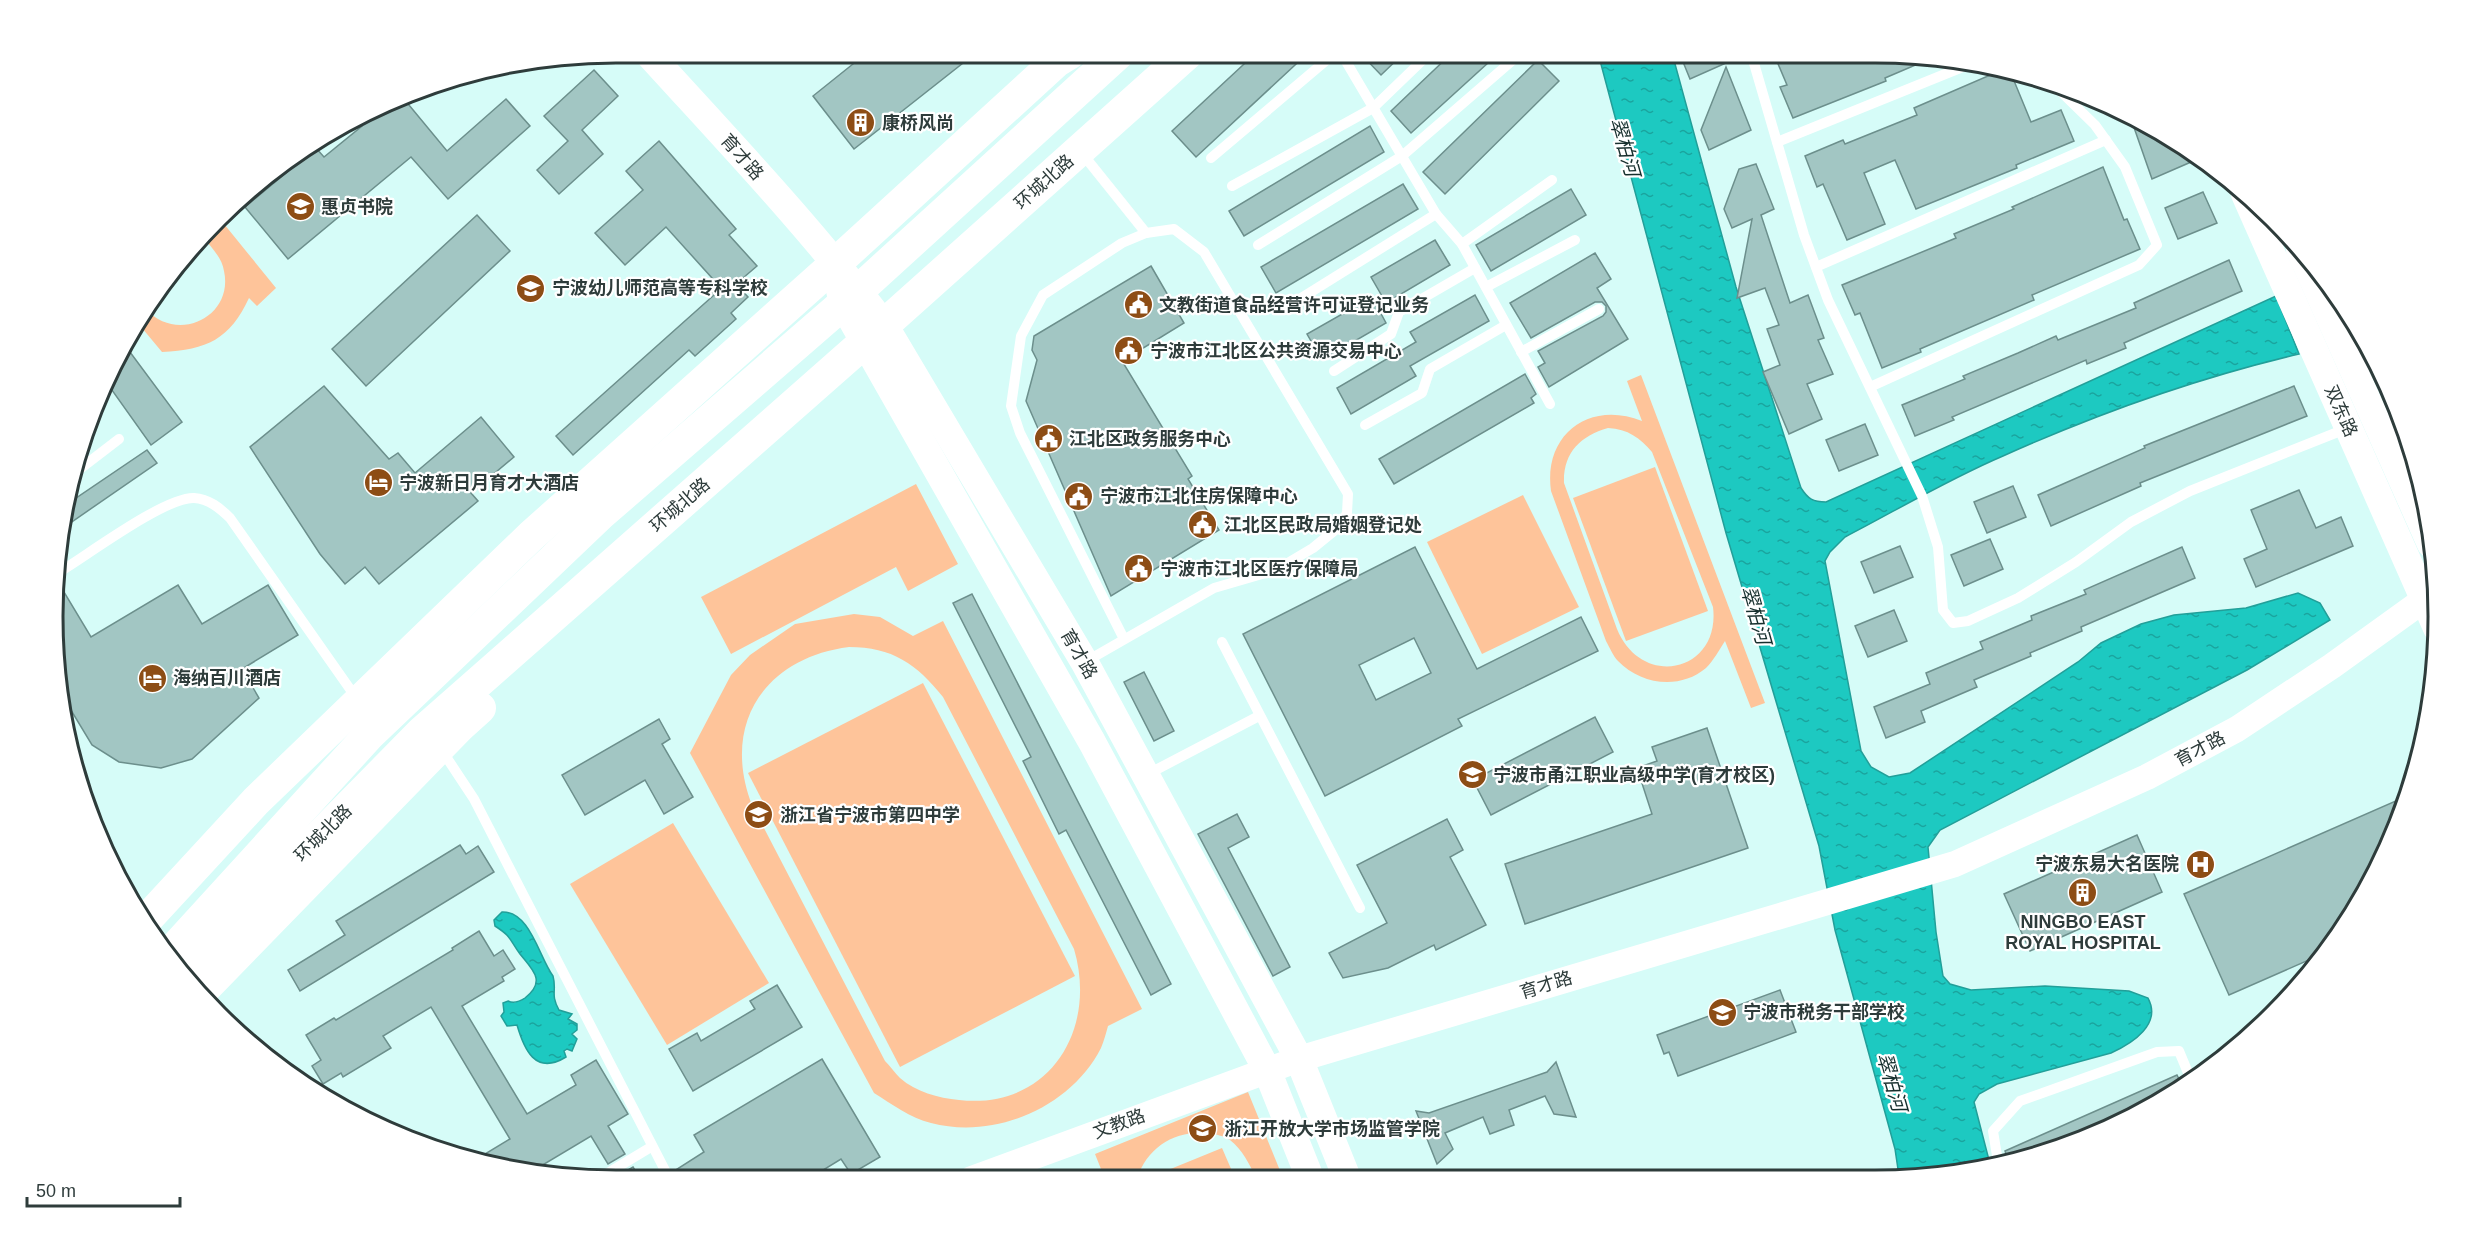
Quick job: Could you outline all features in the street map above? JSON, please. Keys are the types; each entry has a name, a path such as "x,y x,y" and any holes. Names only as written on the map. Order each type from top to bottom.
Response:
{"main road":[{"name":"育才路","path":"658,63 835,264 1267,1070 1307,1170"},
{"path":"151,915 256,801 531,536 835,264 1054,63"},
{"name":"环城北路","path":"174,948 369,735 601,514 851,297 1107,63"},
{"name":"环城北路","path":"190,968 422,732 875,342 1176,63"},
{"name":"双东路","path":"2254,214 2428,606"},
{"name":"双东路","path":"2313,278 2418,515"},
{"name":"育才路","path":"875,342 1085,663 1299,1059 1344,1170"},
{"path":"206,987 460,726 875,342"}],"street":[{"name":"育才路","path":"1267,1070 1955,864 2147,777 2237,729 2332,666 2425,599"},
{"name":"文教路","path":"996,1170 1267,1070"}],"lane":[{"path":"1211,158 1322,63"},
{"path":"1347,63 1436,214 1462,244 1550,404"},
{"path":"1232,186 1373,108 1419,63"},
{"path":"1258,245 1402,156 1508,63"},
{"path":"1754,63 1804,236 1828,300 1922,496 1938,547 1943,610 1953,623 1968,621 2018,598 2076,562 2131,522 2180,496 2349,428"},
{"path":"1777,142 1956,70"},
{"path":"1870,387 2139,265 2157,245 2125,167 2095,125 2068,98"},
{"path":"1816,267 2106,140"},
{"path":"1080,150 1146,233"},
{"path":"1462,244 1552,180"},
{"path":"1290,305 1436,214"},
{"path":"1085,663 1214,588 1276,570 1314,548 1340,526 1347,513 1348,494 1204,252 1174,229 1146,233 1122,243 1043,295 1021,336 1011,406 1020,433 1124,639"},
{"path":"1486,288 1575,240"},
{"path":"1334,371 1391,334 1399,312 1475,268"},
{"path":"1521,352 1599,309"},
{"path":"1365,425 1422,393 1430,369 1506,325"},
{"path":"84,466 119,439"},
{"path":"65,568 170,504 194,498 207,501 220,508 230,518 359,702"},
{"path":"1222,642 1360,908"},
{"path":"1145,775 1259,716"},
{"path":"440,747 474,799 664,1170"},
{"path":"1997,1156 1993,1131 2020,1101 2157,1052 2179,1051 2188,1073"},
{"path":"613,1170 651,1147"}],"shaded area":[{"path":"225,225 276,288 257,306 249,298 234,323 215,340 192,348 162,352 143,330 153,314 173,324 187,324 200,320 212,312 220,301 225,287 223,266 208,243"},
{"path":"1641,375 1765,703 1751,708 1725,641 1706,668 1696,675 1685,680 1661,682 1649,680 1627,669 1616,659 1606,641 1551,491 1550,471 1555,453 1563,438 1574,427 1588,419 1605,415 1623,416 1642,421 1627,381","holes":["1608,428 1622,430 1633,435 1652,452 1713,607 1712,629 1705,646 1693,659 1677,665 1660,666 1644,660 1629,648 1617,629 1564,483 1564,472 1575,447 1589,436"]},
{"path":"1655,467 1708,611 1626,641 1573,498"},
{"path":"916,484 958,564 908,591 896,567 731,654 701,597"},
{"path":"1523,495 1579,607 1482,654 1427,542"},
{"path":"854,614 880,617 913,636 943,621 1142,1009 1108,1026 1101,1048 1088,1069 1071,1087 1051,1102 1029,1114 980,1127 955,1127 916,1118 874,1093 690,753 731,675 750,655 795,624","holes":["849,647 891,654 902,660 923,675 943,697 1074,949 1080,979 1079,1008 1072,1035 1059,1059 1041,1078 1018,1092 991,1100 951,1099 920,1091 898,1076 885,1061 752,805 744,776 742,748 747,723 757,700 773,681 794,665 819,654"]},
{"path":"923,683 1075,976 900,1067 748,773"},
{"path":"673,823 769,983 667,1045 570,884"},
{"path":"1248,1092 1280,1170 1252,1170 1242,1153 1230,1140 1208,1133 1184,1134 1164,1143 1148,1158 1141,1170 1101,1170 1095,1154"},
{"path":"1222,1148 1232,1170 1168,1170"}],"water":[{"name":"翠柏河","path":"1601,63 1675,63 1736,287 1801,488 1814,500 1826,502 2276,296 2299,354 2186,385 2075,425 2003,456 1845,537 1830,552 1825,561 1861,751 1871,767 1889,777 1910,773 2078,662 2101,643 2141,624 2174,615 2246,608 2298,593 2320,603 2330,620 2247,670 1940,830 1928,847 1936,932 1943,976 1950,984 1971,990 2045,986 2129,991 2148,998 2151,1007 2151,1016 2143,1032 2119,1049 1997,1084 1979,1094 1974,1102 1988,1158 1947,1165 1898,1169 1895,1149 1835,930 1819,846 1726,533"},
{"path":"502,912 512,914 527,927 553,976 554,996 559,1010 572,1014 568,1019 577,1024 577,1030 572,1034 577,1039 572,1051 567,1049 564,1051 566,1057 555,1062 539,1062 532,1057 523,1043 517,1025 507,1026 501,1016 504,1012 503,1003 516,1002 525,998 532,992 536,981 533,970 510,938 495,926 494,920"}],"building":[{"name":"康桥风尚","path":"854,63 963,63 854,149 813,96"},
{"path":"1245,63 1297,63 1196,157 1172,131"},
{"path":"1370,63 1394,63 1381,75"},
{"path":"1441,63 1488,63 1411,133 1391,111"},
{"path":"1535,63 1541,63 1559,81 1445,194 1423,172"},
{"path":"1683,63 1726,63 1690,79"},
{"path":"1778,63 1916,65 1885,78 1886,81 1793,118 1780,87 1787,85"},
{"path":"1726,67 1751,130 1709,150 1701,130"},
{"path":"594,70 618,96 582,130 603,154 559,194 537,170 568,141 544,116"},
{"path":"1989,76 2014,81 2031,122 2061,110 2074,141 2016,165 2017,168 1916,209 1895,160 1864,173 1885,224 1847,240 1823,184 1817,187 1805,156 1843,140 1845,144 1917,115 1914,108"},
{"path":"506,99 530,126 448,199 411,157 288,259 245,207 309,156 318,150 324,157 362,126 408,104 447,151"},
{"path":"1370,126 1384,152 1244,236 1229,211"},
{"path":"2134,128 2191,162 2152,179"},
{"path":"659,141 736,229 729,235 757,266 736,284 748,297 731,313 736,319 695,356 689,350 573,455 556,436 714,295 704,284 712,278 666,227 625,265 595,233 643,190 626,171"},
{"path":"1756,164 1774,209 1761,215 1790,303 1808,295 1824,338 1818,340 1833,374 1807,384 1822,419 1789,434 1763,372 1780,365 1767,329 1779,325 1765,288 1737,298 1752,219 1732,228 1724,209 1739,169"},
{"path":"2103,167 2124,220 2127,219 2140,249 2032,295 2034,300 1920,349 1921,352 1882,368 1860,313 1855,315 1842,285 1956,238 1954,234 2014,209 2012,207"},
{"path":"1403,184 1418,209 1276,293 1261,267"},
{"path":"1571,189 1586,215 1491,271 1476,245"},
{"path":"2203,192 2217,223 2178,239 2165,208"},
{"path":"477,215 510,251 366,386 332,349"},
{"path":"1435,240 1450,265 1386,303 1371,277"},
{"path":"1595,253 1611,279 1597,288 1628,339 1549,387 1538,367 1545,363 1538,351 1603,316 1606,306 1602,302 1595,302 1531,338 1510,303"},
{"path":"2229,260 2242,291 2124,343 2126,348 2087,364 2086,360 1952,417 1954,420 1915,436 1902,405 1965,379 1963,376 2056,336 2058,340 2136,308 2134,303"},
{"path":"1151,266 1184,323 1122,361 1192,476 1188,479 1219,530 1111,596 1026,401 1037,360 1032,350 1034,336"},
{"path":"1475,295 1489,321 1410,366 1416,376 1351,414 1337,388 1416,342 1410,332"},
{"path":"1372,297 1386,323 1322,360 1307,334"},
{"path":"130,353 182,422 151,445 112,390"},
{"path":"1525,374 1536,394 1531,398 1534,403 1394,484 1379,459"},
{"name":"宁波新日月育才大酒店","path":"324,386 389,459 398,453 415,473 481,417 514,457 471,493 478,501 379,584 365,567 345,584 320,554 250,447"},
{"path":"2294,386 2307,416 2140,483 2141,486 2051,526 2038,495 2145,448 2144,446"},
{"path":"1865,424 1878,455 1839,471 1826,440"},
{"path":"147,450 157,463 72,522 76,498"},
{"path":"2013,486 2026,517 1987,533 1974,502"},
{"path":"2299,490 2316,528 2341,517 2353,546 2256,587 2244,559 2267,549 2251,510"},
{"path":"1990,539 2003,569 1964,586 1951,555"},
{"path":"1900,546 1913,577 1874,593 1861,562"},
{"path":"1415,547 1477,669 1581,617 1598,651 1458,719 1462,726 1325,796 1243,634","holes":["1414,638 1431,673 1376,700 1359,665"]},
{"path":"2182,547 2195,578 2081,627 2082,631 1974,680 1977,687 1921,711 1925,722 1886,738 1874,707 1930,684 1926,673 1983,649 1980,642 2032,620 2031,616 2086,594 2084,590"},
{"name":"海纳百川酒店","path":"178,585 202,624 268,585 298,635 242,669 259,698 192,759 161,768 119,762 92,745 72,712 64,653 64,591 91,637"},
{"path":"972,594 1171,984 1151,995 1066,830 1059,834 1023,761 1031,757 953,603"},
{"path":"1894,610 1907,641 1868,657 1855,626"},
{"path":"1144,672 1174,731 1154,741 1124,682"},
{"path":"1595,717 1613,752 1491,815 1473,780"},
{"path":"659,719 670,739 662,744 693,797 664,814 645,780 585,815 562,775"},
{"path":"1707,728 1748,848 1525,924 1505,864 1652,814 1637,768 1657,761 1652,747"},
{"path":"2396,801 2371,861 2354,893 2335,924 2308,960 2229,995 2184,894"},
{"path":"1237,814 1249,837 1228,848 1290,967 1273,976 1198,834"},
{"path":"1447,819 1463,850 1450,857 1486,925 1436,950 1434,945 1388,968 1343,978 1329,953 1387,923 1357,865"},
{"name":"NINGBO EAST ROYAL HOSPITAL","path":"2137,835 2162,892 2030,951 2004,894"},
{"path":"460,845 466,854 478,846 494,872 300,991 288,970 345,935 336,921"},
{"path":"479,931 494,956 503,950 515,969 502,977 504,981 462,1006 527,1114 576,1085 571,1075 596,1060 628,1114 608,1126 625,1154 608,1164 591,1136 543,1165 485,1154 510,1139 431,1007 383,1036 391,1048 343,1077 341,1073 323,1084 312,1066 321,1060 306,1035 334,1018 336,1020 453,950 452,948"},
{"path":"777,985 802,1027 693,1091 669,1049 697,1033 701,1041 755,1009 750,1001"},
{"path":"1780,990 1796,1032 1678,1076 1669,1052 1664,1054 1657,1035"},
{"path":"822,1059 880,1157 858,1170 848,1170 841,1159 823,1170 676,1170 704,1152 694,1135"},
{"path":"1556,1062 1576,1117 1554,1114 1545,1096 1509,1110 1514,1125 1490,1134 1483,1117 1445,1133 1453,1149 1437,1164 1416,1111 1429,1113 1547,1072"},
{"path":"2177,1075 2179,1079 2119,1113 2086,1128 2018,1151 2006,1154 2005,1151"}],"place":[{"name":"康桥风尚","path":"861,123"},
{"name":"惠贞书院","path":"300,207"},
{"name":"宁波幼儿师范高等专科学校","path":"531,288"},
{"name":"文教街道食品经营许可证登记业务","path":"1138,305"},
{"name":"宁波市江北区公共资源交易中心","path":"1129,351"},
{"name":"江北区政务服务中心","path":"1048,439"},
{"name":"宁波新日月育才大酒店","path":"378,483"},
{"name":"宁波市江北住房保障中心","path":"1079,496"},
{"name":"江北区民政局婚姻登记处","path":"1203,525"},
{"name":"宁波市江北区医疗保障局","path":"1139,569"},
{"name":"海纳百川酒店","path":"152,678"},
{"name":"宁波市甬江职业高级中学(育才校区)","path":"1472,775"},
{"name":"浙江省宁波市第四中学","path":"759,815"},
{"name":"宁波东易大名医院","path":"2200,864"},
{"name":"NINGBO EAST ROYAL HOSPITAL","path":"2083,893"},
{"name":"宁波市税务干部学校","path":"1722,1012"},
{"name":"浙江开放大学市场监管学院","path":"1203,1129"}]}
